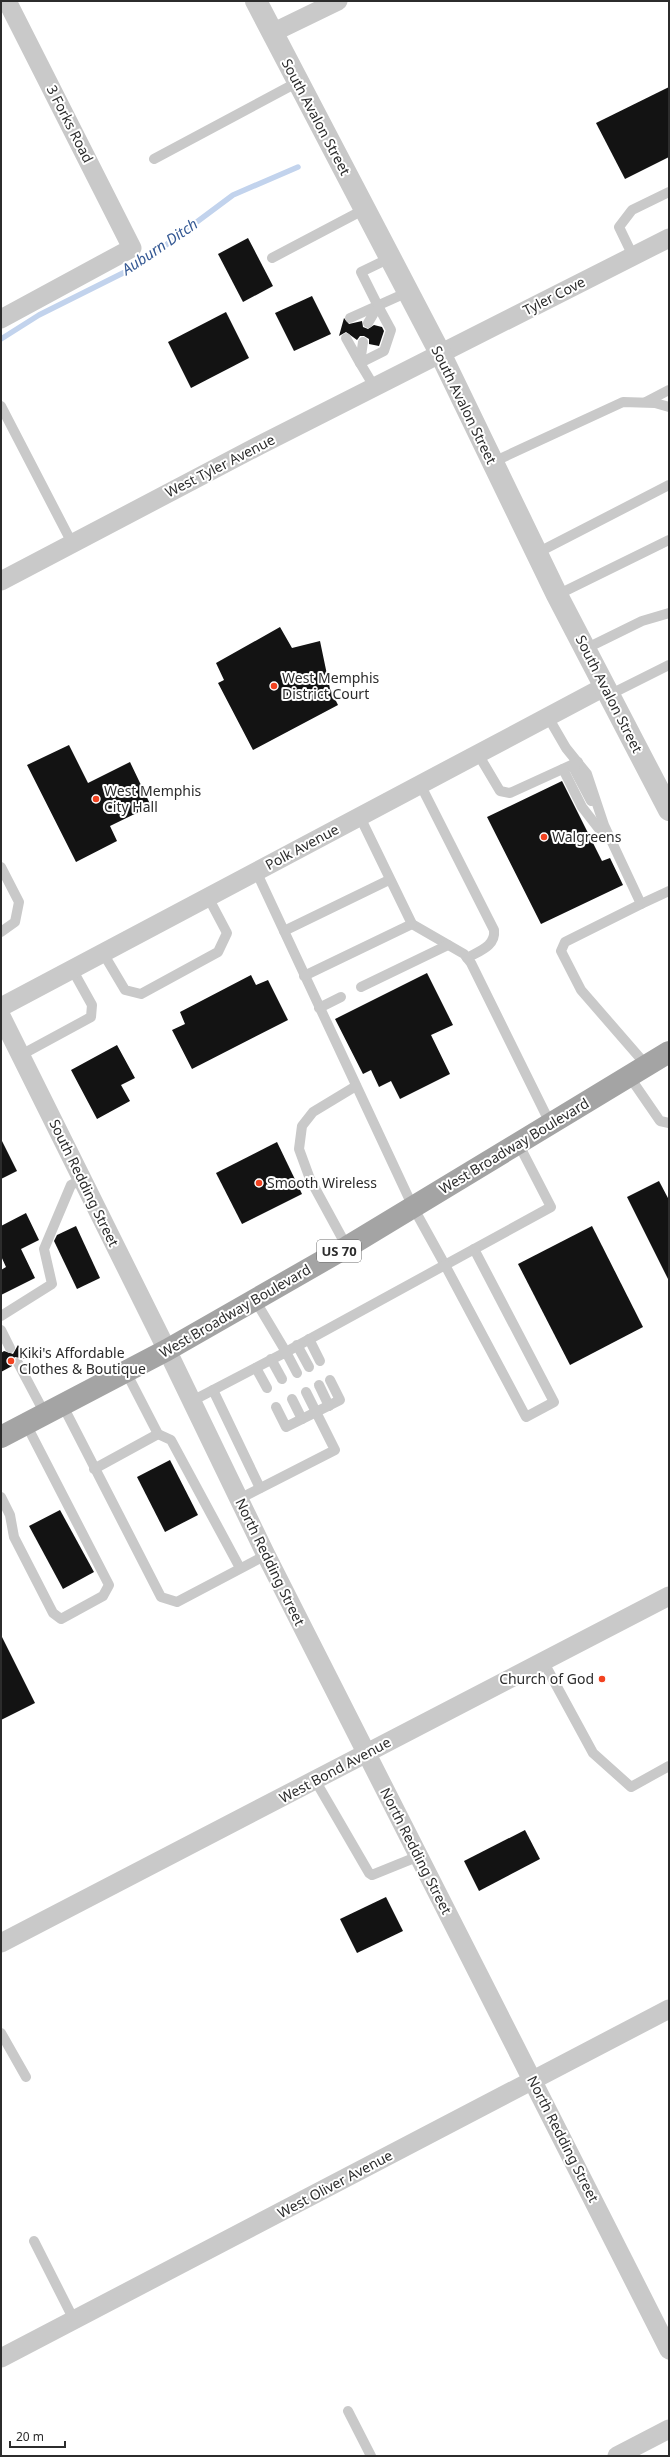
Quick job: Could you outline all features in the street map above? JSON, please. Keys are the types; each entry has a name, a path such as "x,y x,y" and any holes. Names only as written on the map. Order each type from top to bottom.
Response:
{"main road":[{"name":"West Broadway Boulevard","path":"1,1437 168,1350 347,1247 669,1052"}],"street":[{"name":"3 Forks Road","path":"1,319 132,248 7,1"},
{"name":"South Avalon Street","path":"256,1 440,353 557,595 669,810"},
{"path":"272,33 338,1"},
{"name":"Tyler Cove","path":"440,353 669,238"},
{"name":"West Tyler Avenue","path":"1,581 440,353"},
{"name":"Polk Avenue","path":"1,1007 548,717 607,691"},
{"name":"South Redding Street","path":"1,1016 168,1350"},
{"name":"North Redding Street","path":"168,1350 266,1555 534,2080 669,2350"},
{"name":"West Bond Avenue","path":"1,1943 669,1596"},
{"name":"West Oliver Avenue","path":"1,2358 669,2009"},
{"path":"617,2456 669,2429"}],"lane":[{"path":"154,159 298,82"},
{"path":"633,256 619,227 632,210 669,192"},
{"path":"272,258 365,209"},
{"path":"360,363 384,351 391,330 361,272 390,258"},
{"path":"350,318 408,292"},
{"path":"368,323 378,306"},
{"path":"346,338 375,388"},
{"path":"360,363 363,342"},
{"path":"645,403 669,390"},
{"path":"493,462 623,402 645,403 669,407"},
{"path":"1,406 72,543"},
{"path":"537,553 669,485"},
{"path":"557,595 669,540"},
{"path":"585,649 642,621 669,613"},
{"path":"607,691 669,665"},
{"path":"548,717 566,748 582,807 614,847"},
{"path":"478,754 500,791 510,793 571,765"},
{"path":"571,765 587,774 604,825"},
{"path":"571,765 604,825 641,904"},
{"path":"420,784 494,930 495,937 490,945 467,958"},
{"path":"360,816 389,880 412,924 467,958 550,1123"},
{"path":"1,868 19,902 19,912 15,922 1,932"},
{"path":"256,871 413,1208 526,1417 554,1402 474,1250"},
{"path":"284,930 389,880"},
{"path":"669,891 565,942 561,951 581,990 638,1071 660,1121 669,1123"},
{"path":"104,953 125,990 141,994 218,952 227,933 208,897"},
{"path":"304,976 412,924"},
{"path":"361,987 448,945"},
{"path":"21,1055 92,1017 92,1005 72,969"},
{"path":"320,1008 341,997"},
{"path":"347,1247 310,1179 299,1149 302,1126 313,1112 356,1086"},
{"path":"192,1401 286,1352 551,1208 518,1143"},
{"path":"1,1316 52,1284 44,1249 71,1185 83,1180"},
{"path":"255,1300 297,1373"},
{"path":"1,1330 10,1348"},
{"path":"309,1339 320,1361"},
{"path":"297,1345 309,1367"},
{"path":"271,1359 282,1379"},
{"path":"18,1363 54,1410 94,1469 161,1597 176,1602 266,1555"},
{"path":"256,1368 267,1388"},
{"path":"126,1372 158,1434 171,1440 240,1568"},
{"path":"276,1407 286,1427 329,1406 340,1400 330,1380"},
{"path":"319,1385 329,1406"},
{"path":"212,1390 260,1488"},
{"path":"239,1499 335,1450 306,1392"},
{"path":"292,1399 302,1419"},
{"path":"1,1497 10,1515 14,1537 53,1613 61,1619 103,1596 109,1585 26,1424"},
{"path":"94,1469 158,1434"},
{"path":"543,1661 593,1753 631,1786 669,1766"},
{"path":"315,1780 369,1873 372,1875 419,1856"},
{"path":"1,2033 26,2077"},
{"path":"34,2241 74,2320"},
{"path":"348,2411 371,2456"}],"building":[{"path":"669,87 669,157 625,179 596,123"},
{"path":"248,238 273,286 243,302 218,254"},
{"path":"312,296 331,334 294,351 275,313"},
{"path":"226,312 249,358 191,388 168,342"},
{"path":"344,318 349,324 362,321 363,327 368,329 374,325 382,327 384,331 379,346 369,344 369,339 364,336 360,336 357,340 346,332 339,336"},
{"name":"West Memphis District Court","path":"280,627 292,648 320,641 330,689 338,705 253,750 218,683 224,680 216,663"},
{"name":"West Memphis City Hall","path":"69,745 88,783 130,762 151,806 110,826 117,841 76,862 27,765"},
{"name":"Walgreens","path":"562,781 602,861 610,858 623,885 541,924 487,817"},
{"path":"427,973 453,1025 431,1035 450,1074 400,1099 391,1081 379,1087 371,1070 363,1074 335,1019"},
{"path":"251,975 256,985 268,980 288,1020 192,1069 172,1030 185,1024 180,1012"},
{"path":"117,1045 135,1078 121,1085 130,1101 97,1119 71,1070"},
{"path":"1,1139 17,1171 1,1179"},
{"name":"Smooth Wireless","path":"277,1142 302,1194 242,1224 216,1173"},
{"path":"659,1181 669,1200 669,1281 627,1197"},
{"path":"26,1213 39,1240 21,1249 35,1278 1,1295 1,1270 6,1267 1,1256 1,1226"},
{"path":"76,1226 100,1278 77,1289 54,1241 57,1235"},
{"path":"592,1226 643,1327 570,1365 518,1264"},
{"name":"Kiki's Affordable Clothes & Boutique","path":"18,1345 25,1359 15,1357 12,1360 12,1366 1,1372 1,1353 4,1351 13,1354"},
{"path":"170,1460 198,1515 165,1532 137,1477"},
{"path":"60,1510 94,1572 63,1589 29,1526"},
{"path":"1,1635 35,1703 1,1720"},
{"path":"525,1830 540,1859 479,1891 464,1861"},
{"path":"386,1897 403,1931 357,1953 340,1919"}],"waterway":[{"name":"Auburn Ditch","path":"1,339 39,315 139,265 233,195 298,167"}],"place":[{"name":"West Memphis District Court","path":"274,686"},
{"name":"West Memphis City Hall","path":"96,799"},
{"name":"Walgreens","path":"544,837"},
{"name":"Smooth Wireless","path":"259,1183"},
{"name":"Kiki's Affordable Clothes & Boutique","path":"11,1361"},
{"name":"Church of God","path":"602,1679"}]}
